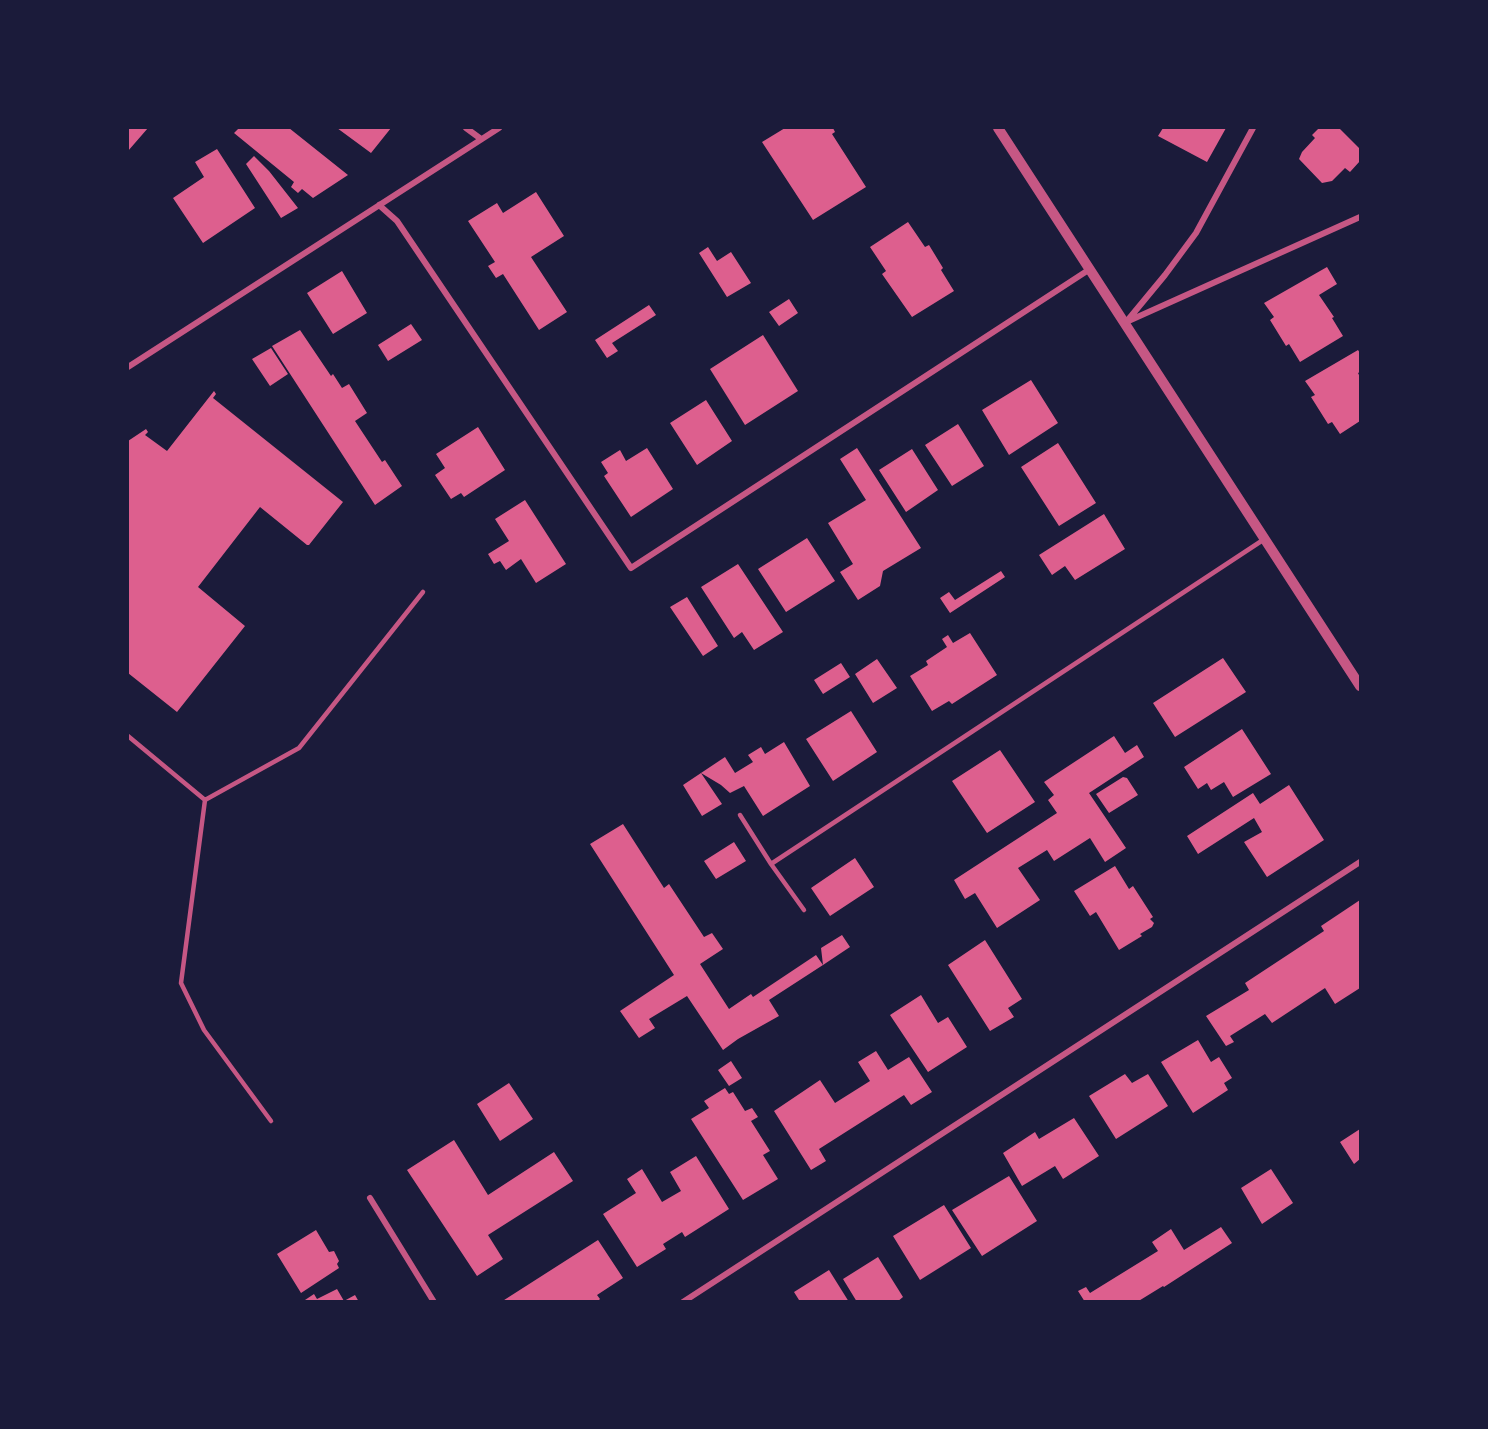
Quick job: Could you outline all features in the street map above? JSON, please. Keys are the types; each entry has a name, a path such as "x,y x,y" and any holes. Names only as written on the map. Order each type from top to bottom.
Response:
{"street":[{"path":"466,128 481,139"},
{"path":"128,367 499,128"},
{"path":"998,128 1360,687"},
{"path":"1124,324 1196,233 1252,128"},
{"path":"379,205 397,221 631,568 1090,269"},
{"path":"1124,324 1360,217"},
{"path":"683,1302 1360,862"},
{"path":"370,1198 434,1302"}],"lane":[{"path":"771,864 1265,539"},
{"path":"205,800 299,748 423,592"},
{"path":"128,736 205,800"},
{"path":"205,800 182,983 204,1030 271,1121"},
{"path":"740,815 804,910"}],"building":[{"path":"128,128 148,128 128,151"},
{"path":"239,128 289,128 348,175 313,198 302,189 298,193 291,187 294,182 234,133"},
{"path":"337,128 391,128 371,153"},
{"path":"785,128 833,128 835,132 832,134 866,187 813,220 762,142"},
{"path":"1163,128 1226,128 1207,162 1158,136"},
{"path":"1319,128 1339,128 1360,149 1360,161 1350,172 1345,168 1332,181 1322,183 1299,159 1302,152 1315,138 1312,135"},
{"path":"217,149 255,208 203,243 173,198 204,177 195,162"},
{"path":"254,156 298,208 281,218 246,164"},
{"path":"536,192 564,236 531,257 567,312 539,330 503,274 496,278 488,266 495,262 468,221 497,203 503,213"},
{"path":"908,222 925,247 929,245 954,291 912,317 882,274 886,271 870,247"},
{"path":"708,247 717,261 731,252 751,283 727,297 699,253"},
{"path":"1327,267 1337,284 1319,295 1334,317 1332,318 1343,336 1300,362 1289,344 1286,346 1270,320 1274,317 1264,303"},
{"path":"342,271 367,313 333,334 307,293"},
{"path":"789,299 798,313 779,326 769,312"},
{"path":"649,305 656,315 612,343 618,351 607,358 595,340"},
{"path":"411,324 422,340 388,361 378,345"},
{"path":"300,330 331,376 333,374 342,388 349,384 367,413 355,421 382,462 385,460 402,486 375,505 272,346"},
{"path":"763,335 798,391 745,425 710,369"},
{"path":"271,348 288,374 270,386 252,359"},
{"path":"1358,350 1360,353 1360,372 1358,373 1360,377 1360,421 1340,434 1332,422 1328,424 1311,397 1315,395 1305,381"},
{"path":"1031,380 1058,423 1009,455 982,410"},
{"path":"214,391 216,394 213,398 343,502 309,545 260,507 198,587 245,626 177,712 128,673 128,441 146,429 148,432 145,435 167,451"},
{"path":"706,400 732,441 697,465 670,423"},
{"path":"958,424 984,466 952,486 925,445"},
{"path":"478,427 505,470 464,497 461,493 451,499 435,475 445,468 436,454"},
{"path":"1058,443 1096,503 1059,526 1021,467"},
{"path":"647,448 673,489 631,517 604,476 608,473 601,462 620,450 626,461"},
{"path":"857,448 921,548 883,571 880,586 858,600 840,572 853,564 828,523 866,500 840,459"},
{"path":"912,449 938,490 906,512 879,470"},
{"path":"525,500 566,564 536,583 521,559 506,570 500,561 494,564 488,554 509,541 495,519"},
{"path":"1104,514 1125,549 1075,580 1065,566 1052,575 1039,555"},
{"path":"807,538 835,581 786,612 758,569"},
{"path":"738,564 783,632 754,650 742,632 734,638 701,587"},
{"path":"1001,571 1005,577 950,613 940,598 949,592 955,600"},
{"path":"687,597 718,646 703,656 670,607"},
{"path":"970,633 997,675 952,704 949,701 932,711 910,676 928,665 926,661 947,647 942,639 948,635 953,643"},
{"path":"1223,658 1246,692 1175,737 1153,703"},
{"path":"877,659 897,688 873,703 855,674"},
{"path":"841,663 850,677 823,694 814,680"},
{"path":"851,711 877,752 833,781 806,739"},
{"path":"1242,729 1271,774 1233,797 1224,782 1211,790 1207,783 1198,789 1184,767"},
{"path":"1114,736 1125,753 1137,745 1144,757 1089,793 1126,848 1105,862 1090,838 1054,861 1047,850 1018,868 1040,900 997,928 975,893 965,899 954,880 1057,813 1048,800 1054,795 1044,782"},
{"path":"784,742 810,786 763,816 744,786 730,793 701,773 725,757 735,773 753,762 748,755 761,747 765,754"},
{"path":"1000,750 1035,802 987,833 952,781"},
{"path":"701,773 722,804 702,816 683,785"},
{"path":"1123,777 1127,778 1138,795 1109,813 1096,794"},
{"path":"1289,785 1324,840 1267,877 1244,842 1262,832 1254,818 1198,854 1187,836 1253,793 1260,804"},
{"path":"623,824 664,888 669,884 704,937 712,933 723,949 700,964 729,1009 751,994 753,997 816,955 823,965 769,1000 779,1016 723,1050 687,996 649,1019 655,1028 639,1038 620,1011 674,975 590,844"},
{"path":"734,842 746,861 716,879 704,861"},
{"path":"855,858 874,887 830,916 811,888"},
{"path":"1115,866 1129,889 1133,886 1153,917 1150,919 1154,923 1152,927 1140,934 1142,936 1119,950 1096,912 1090,916 1074,891"},
{"path":"1360,900 1360,988 1335,1004 1325,988 1272,1023 1265,1014 1230,1036 1234,1042 1226,1046 1206,1016 1249,990 1245,983 1324,931 1321,926"},
{"path":"842,935 850,947 823,965 821,948"},
{"path":"985,940 1022,999 1008,1008 1014,1017 990,1031 948,965"},
{"path":"921,995 938,1023 948,1017 967,1047 928,1072 890,1015"},
{"path":"1198,1040 1211,1062 1219,1057 1232,1078 1224,1083 1228,1090 1193,1113 1161,1062"},
{"path":"876,1051 888,1070 909,1057 932,1092 911,1105 904,1095 819,1149 826,1161 811,1170 774,1111 820,1080 835,1103 870,1081 858,1062"},
{"path":"731,1061 742,1078 729,1086 718,1070"},
{"path":"1125,1074 1132,1083 1148,1074 1168,1106 1116,1139 1089,1096"},
{"path":"509,1083 533,1119 500,1141 477,1104"},
{"path":"725,1088 729,1094 733,1092 745,1111 752,1108 758,1117 751,1121 770,1151 763,1155 778,1179 743,1200 691,1119 709,1108 704,1101"},
{"path":"1074,1118 1099,1156 1063,1179 1055,1166 1022,1186 1003,1153 1035,1132 1039,1139"},
{"path":"1360,1129 1360,1159 1354,1164 1340,1142"},
{"path":"454,1140 488,1195 554,1152 573,1181 488,1235 503,1259 477,1276 407,1170"},
{"path":"696,1156 729,1209 685,1237 682,1232 663,1244 666,1249 637,1267 603,1214 636,1193 627,1179 642,1169 662,1202 681,1191 670,1172"},
{"path":"1271,1169 1293,1203 1262,1224 1241,1188"},
{"path":"1009,1176 1037,1221 982,1256 952,1210"},
{"path":"944,1205 971,1248 920,1280 893,1236"},
{"path":"1221,1227 1232,1243 1137,1302 1085,1302 1078,1291 1086,1287 1090,1293 1158,1251 1152,1242 1171,1229 1184,1250"},
{"path":"316,1230 329,1252 334,1251 339,1261 337,1264 339,1268 301,1293 277,1254"},
{"path":"598,1240 623,1278 597,1295 600,1299 597,1302 501,1302"},
{"path":"878,1257 903,1297 897,1302 857,1302 843,1279"},
{"path":"829,1270 849,1302 796,1302 799,1300 794,1292"},
{"path":"337,1289 344,1301 355,1295 359,1302 302,1302 314,1294 317,1299"}]}
